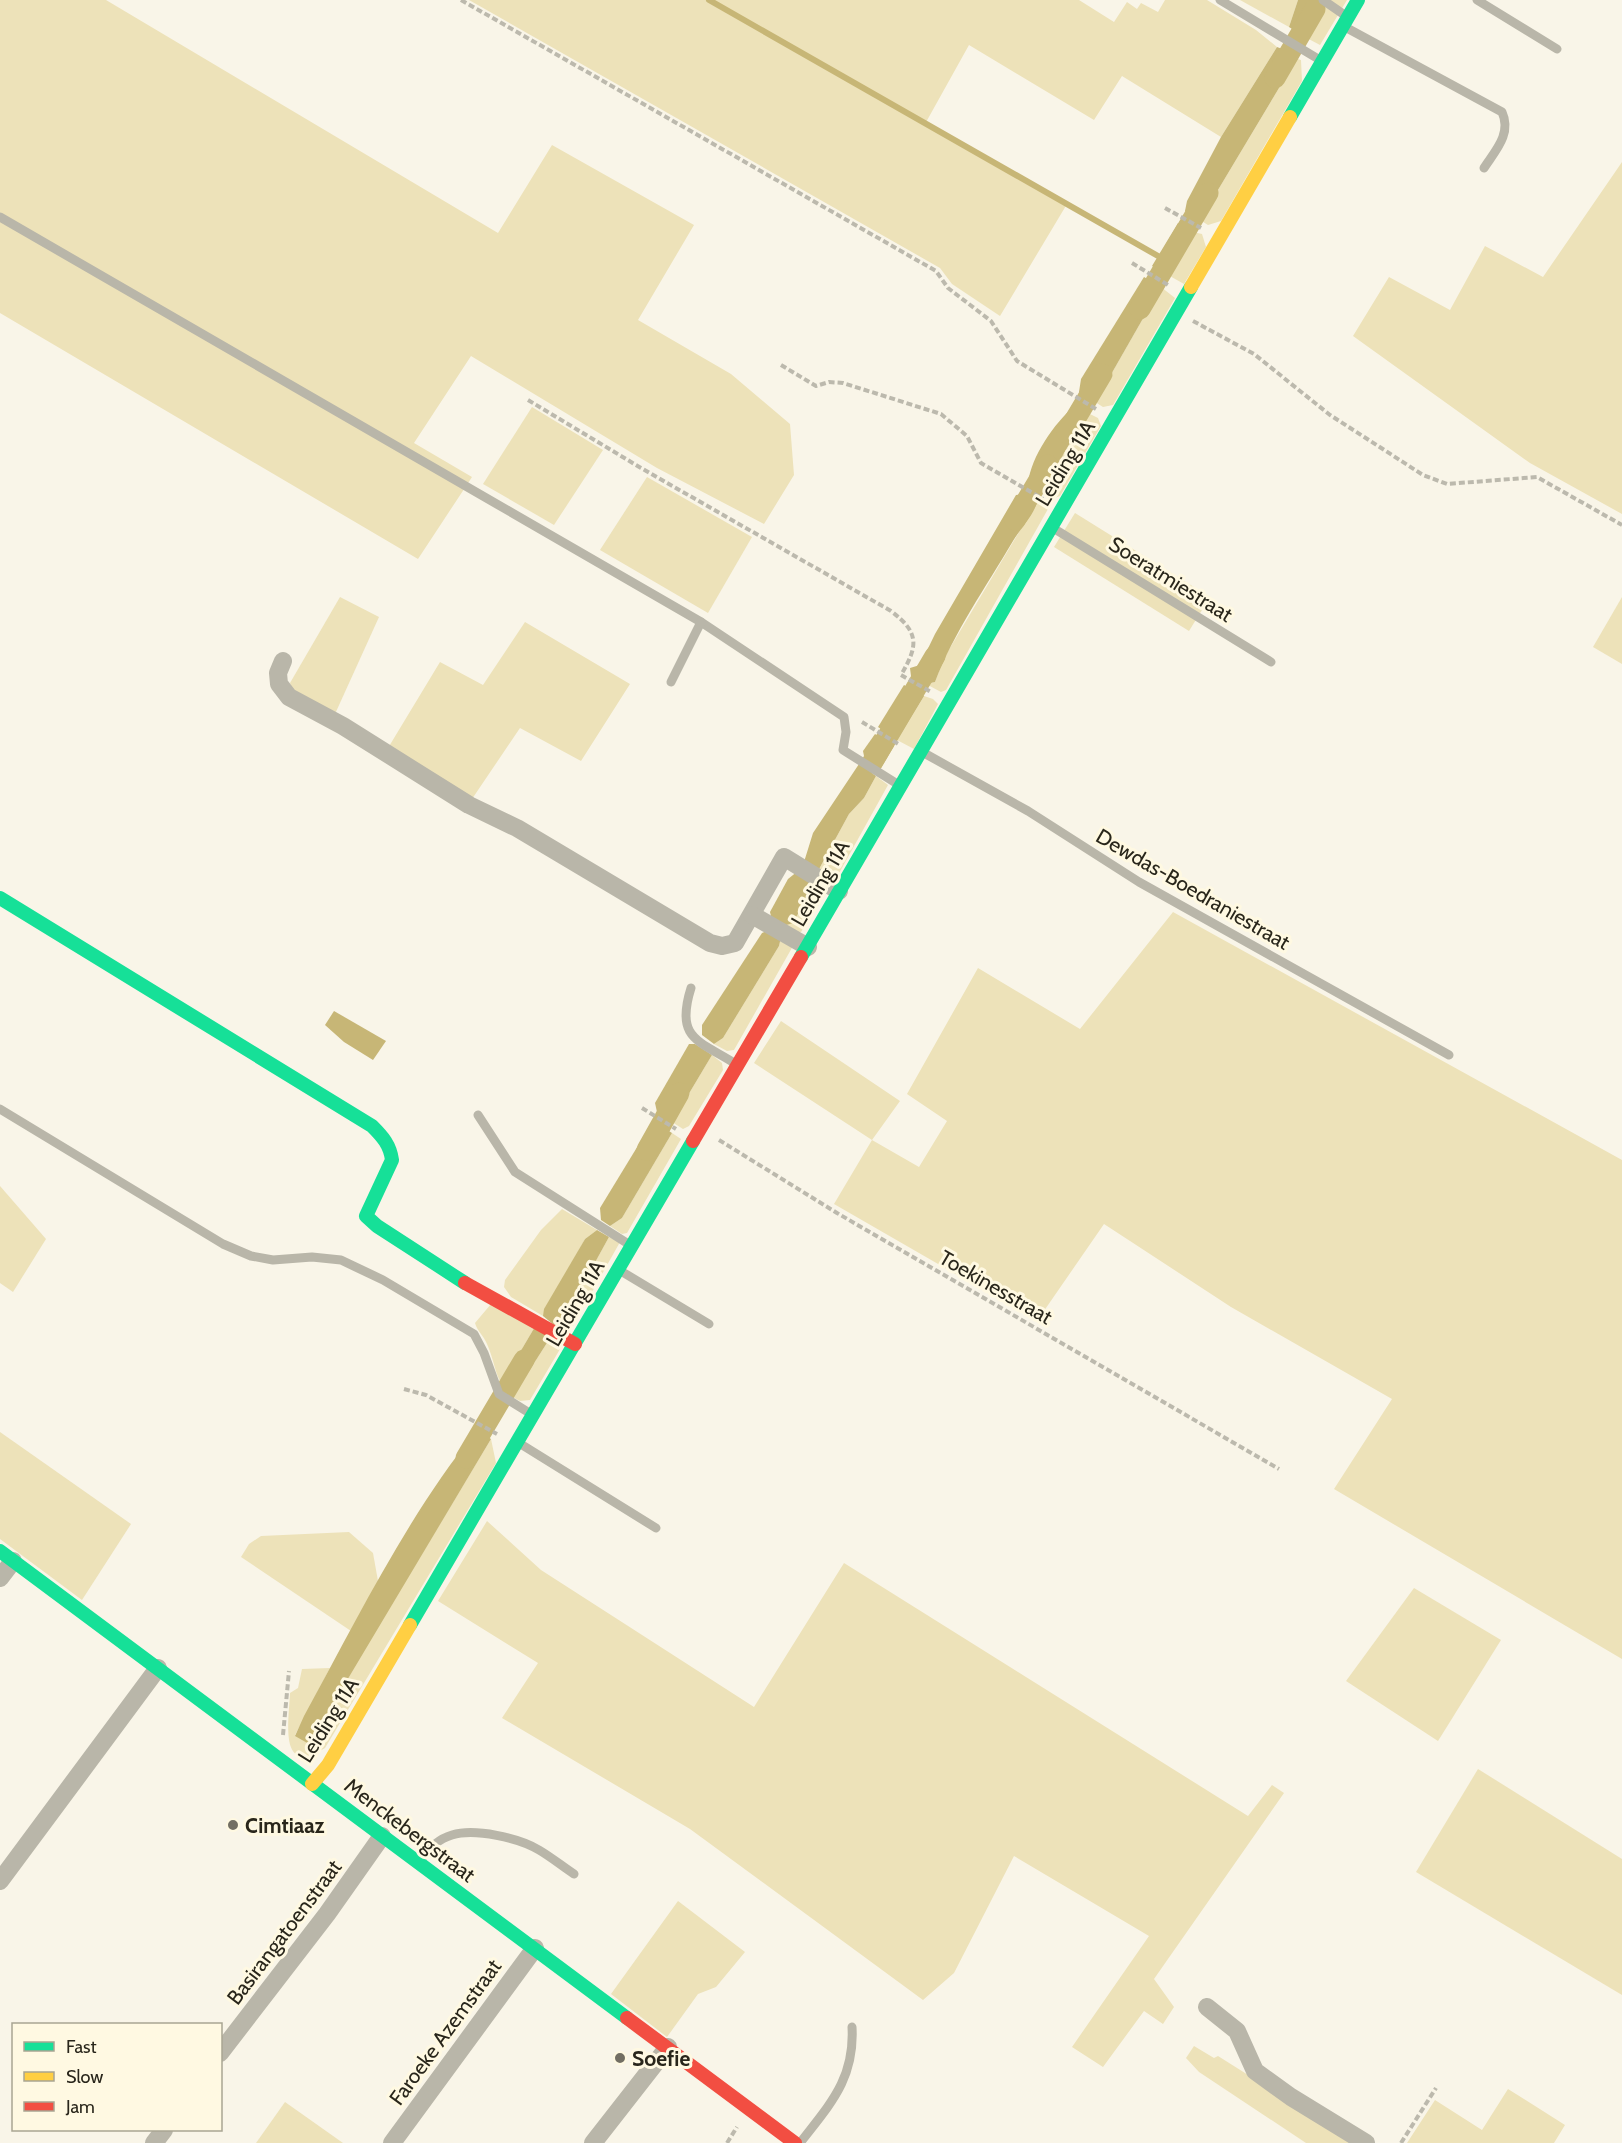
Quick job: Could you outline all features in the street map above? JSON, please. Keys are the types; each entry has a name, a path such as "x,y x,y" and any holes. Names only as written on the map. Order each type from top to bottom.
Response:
{"street":[{"name":"Leiding 11A","path":"312,1784 328,1765 533,1416 572,1342 632,1246 738,1065 833,888 901,787 1358,0"},
{"path":"283,661 278,673 279,684 289,697 343,726 470,806 517,828 710,943 722,946 735,943 784,857 833,888"},
{"path":"0,898 372,1126 388,1139 394,1154 389,1171 369,1205 366,1216 472,1287 572,1342"},
{"path":"752,915 803,944"},
{"path":"0,1578 6,1556"},
{"name":"Menckebergstraat","path":"6,1556 795,2143"},
{"path":"0,1881 158,1668"},
{"name":"Basirangatoenstraat","path":"222,2051 327,1914 382,1836"},
{"name":"Faroeke Azemstraat","path":"392,2143 535,1948"},
{"path":"1207,2007 1237,2031 1255,2071 1291,2097 1366,2143"},
{"path":"593,2143 668,2047"},
{"path":"154,2143 163,2131"}],"lane":[{"path":"1220,0 1322,62"},
{"path":"1323,0 1346,21 1502,112 1505,120 1504,136 1484,168"},
{"path":"1477,0 1557,49"},
{"path":"0,217 701,622 844,717 846,732 843,750 901,787"},
{"name":"Soeratmiestraat","path":"1052,527 1271,662"},
{"path":"671,682 701,622"},
{"name":"Dewdas-Boedraniestraat","path":"920,754 1028,811 1139,882 1449,1055"},
{"path":"691,988 686,1006 685,1025 692,1036 738,1065"},
{"path":"0,1109 223,1244 251,1257 273,1260 312,1257 341,1260 383,1280 474,1334 484,1353 499,1394 533,1416"},
{"path":"478,1115 514,1172 632,1246"},
{"path":"618,1269 709,1324"},
{"path":"517,1442 656,1528"},
{"path":"419,1863 428,1850 440,1840 453,1834 483,1834 514,1839 538,1849 574,1874"},
{"path":"800,2143 848,2073 853,2046 852,2027"}],"path":[{"path":"461,0 936,271 948,288 991,321 1017,361 1063,392 1115,420"},
{"path":"1165,208 1220,238"},
{"path":"1132,263 1187,296"},
{"path":"1177,312 1254,354 1330,414 1423,475 1448,484 1537,477 1622,525"},
{"path":"781,365 816,386 829,382 843,383 941,414 967,436 981,463 1010,478 1061,511"},
{"path":"528,400 641,468 891,611 905,622 914,639 913,654 901,675 951,702"},
{"path":"862,722 920,754"},
{"name":"Toekinesstraat","path":"642,1108 698,1134 1279,1469"},
{"path":"404,1389 426,1395 491,1432 517,1442"},
{"path":"272,1754 283,1740 289,1671"},
{"path":"1401,2143 1436,2088"}],"shaded area":[{"path":"0,0 106,0 498,233 552,145 694,225 638,320 731,374 790,424 794,475 764,524 657,468 471,356 414,443 472,477 418,559 0,313"},
{"path":"469,0 1079,0 1114,22 1127,2 1137,9 1141,3 1158,12 1165,0 1207,0 1256,30 1277,47 1221,137 1122,76 1094,120 969,45 925,124 1067,204 1000,316 952,284 940,268"},
{"path":"1240,0 1298,0 1289,27"},
{"path":"1298,0 1329,0 1303,36 1289,27"},
{"path":"1329,0 1347,0 1320,45 1303,36"},
{"path":"1277,47 1285,50 1291,57 1285,78 1200,220 1185,211 1187,201 1221,137"},
{"path":"1291,57 1301,60 1302,81 1221,221 1208,225 1200,220 1285,78"},
{"path":"1622,162 1622,514 1530,463 1353,336 1389,277 1450,310 1485,246 1543,277"},
{"path":"1178,223 1193,232 1168,275 1152,266"},
{"path":"1193,232 1202,234 1206,247 1184,284 1168,275"},
{"path":"1144,277 1161,287 1101,392 1092,400 1079,392 1081,379"},
{"path":"1161,287 1175,298 1113,405 1103,407 1092,400 1101,392"},
{"path":"1075,405 1088,413 1049,484 1041,493 1028,484 1030,473 1045,441 1059,421"},
{"path":"532,407 603,450 554,525 483,484"},
{"path":"1088,413 1098,418 1101,426 1060,496 1052,499 1041,493 1049,484"},
{"path":"647,477 752,537 708,613 600,550"},
{"path":"1023,494 1037,502 1035,507 961,628 935,682 926,684 911,676 910,668 920,665 935,634 1016,495"},
{"path":"1037,502 1048,509 946,690 941,692 926,684 935,682 944,658"},
{"path":"1075,513 1210,597 1189,631 1054,547"},
{"path":"340,597 379,617 335,714 294,694 290,683"},
{"path":"1622,597 1622,664 1593,647"},
{"path":"525,622 630,684 581,761 520,728 472,799 388,748 440,662 483,685"},
{"path":"904,685 924,696 897,740 878,727"},
{"path":"924,696 933,699 938,704 914,749 897,740"},
{"path":"875,734 894,746 881,768 864,756 863,751"},
{"path":"859,764 876,776 864,798 849,814 818,871 804,862 813,833"},
{"path":"876,776 888,785 838,875 831,879 818,871 849,814 864,798"},
{"path":"798,871 815,882 793,923 783,926 772,920 770,912 788,879"},
{"path":"815,882 827,892 801,932 792,932 783,926 793,922"},
{"path":"1173,912 1622,1160 1622,1659 1334,1489 1392,1399 1231,1307 1104,1224 1037,1321 834,1204 872,1140 919,1167 947,1121 907,1094 978,968 1080,1029"},
{"path":"769,930 781,937 779,946 723,1038 714,1044 702,1035 702,1025 762,933"},
{"path":"781,937 793,946 734,1050 727,1051 714,1044 723,1038 779,946"},
{"path":"334,1011 386,1041 373,1060 344,1042 325,1025"},
{"path":"781,1021 900,1101 872,1140 754,1063"},
{"path":"689,1044 695,1044 712,1055 672,1122 657,1112 655,1103"},
{"path":"712,1055 722,1063 723,1070 689,1126 683,1129 672,1122"},
{"path":"653,1121 672,1133 622,1218 610,1226 601,1220 600,1208"},
{"path":"672,1133 681,1139 627,1233 622,1234 610,1226 622,1218"},
{"path":"0,1186 46,1239 13,1292 0,1283"},
{"path":"562,1209 597,1230 585,1239 543,1316 511,1297 504,1287 505,1280 541,1230"},
{"path":"597,1230 609,1237 564,1319 554,1325 543,1316 544,1309 585,1239"},
{"path":"609,1237 620,1242 573,1326 562,1329 554,1325 564,1319"},
{"path":"491,1304 536,1325 503,1381 517,1390 552,1335 563,1344 530,1400 520,1401 506,1390 498,1376 486,1341 476,1326 475,1323"},
{"path":"536,1325 552,1335 517,1390 503,1381"},
{"path":"477,1430 491,1439 309,1744 295,1736 304,1716 384,1568 429,1496"},
{"path":"0,1432 131,1524 82,1600 0,1539"},
{"path":"491,1439 496,1463 325,1748 310,1755 300,1756 293,1751 289,1742 288,1718 290,1693 298,1688 302,1669 330,1668 295,1735 308,1743"},
{"path":"487,1521 541,1570 754,1707 844,1563 1248,1816 1272,1785 1284,1793 1154,1979 1174,2007 1163,2024 1144,2011 1103,2067 1072,2047 1149,1936 1014,1856 954,1973 923,2000 690,1829 502,1718 538,1663 438,1601"},
{"path":"349,1532 373,1553 378,1581 351,1631 241,1557 249,1544 261,1536"},
{"path":"1414,1588 1501,1640 1438,1741 1346,1681"},
{"path":"1478,1769 1622,1859 1622,1995 1416,1872"},
{"path":"678,1901 745,1952 716,1987 698,1994 667,2037 611,1994"},
{"path":"1194,2046 1214,2058 1218,2056 1356,2143 1306,2143 1199,2072 1186,2058"},
{"path":"1508,2089 1565,2125 1554,2143 1407,2143 1435,2100 1482,2130"},
{"path":"285,2102 343,2143 256,2143"}],"waterway":[{"path":"709,0 1165,260"},
{"path":"1275,78 1315,9"},
{"path":"1140,309 1208,193"},
{"path":"1067,433 1102,374"},
{"path":"1015,520 1048,465"},
{"path":"872,763 935,656"},
{"path":"647,1150 679,1093"},
{"path":"466,1458 524,1360"}],"traffic: fast":[{"path":"1290,117 1358,0"},
{"path":"801,957 1191,287"},
{"path":"0,898 372,1126 385,1141 392,1160 366,1216 377,1226 465,1283"},
{"path":"410,1625 693,1141"},
{"path":"0,1551 627,2018"}],"traffic: slow":[{"path":"1191,287 1290,117"},
{"path":"312,1784 328,1765 410,1625"}],"traffic: jam":[{"path":"693,1141 801,957"},
{"path":"465,1283 575,1344"},
{"path":"627,2018 795,2143"}],"place":[{"name":"Cimtiaaz","path":"233,1825"},
{"name":"Soefie","path":"620,2058"}]}
